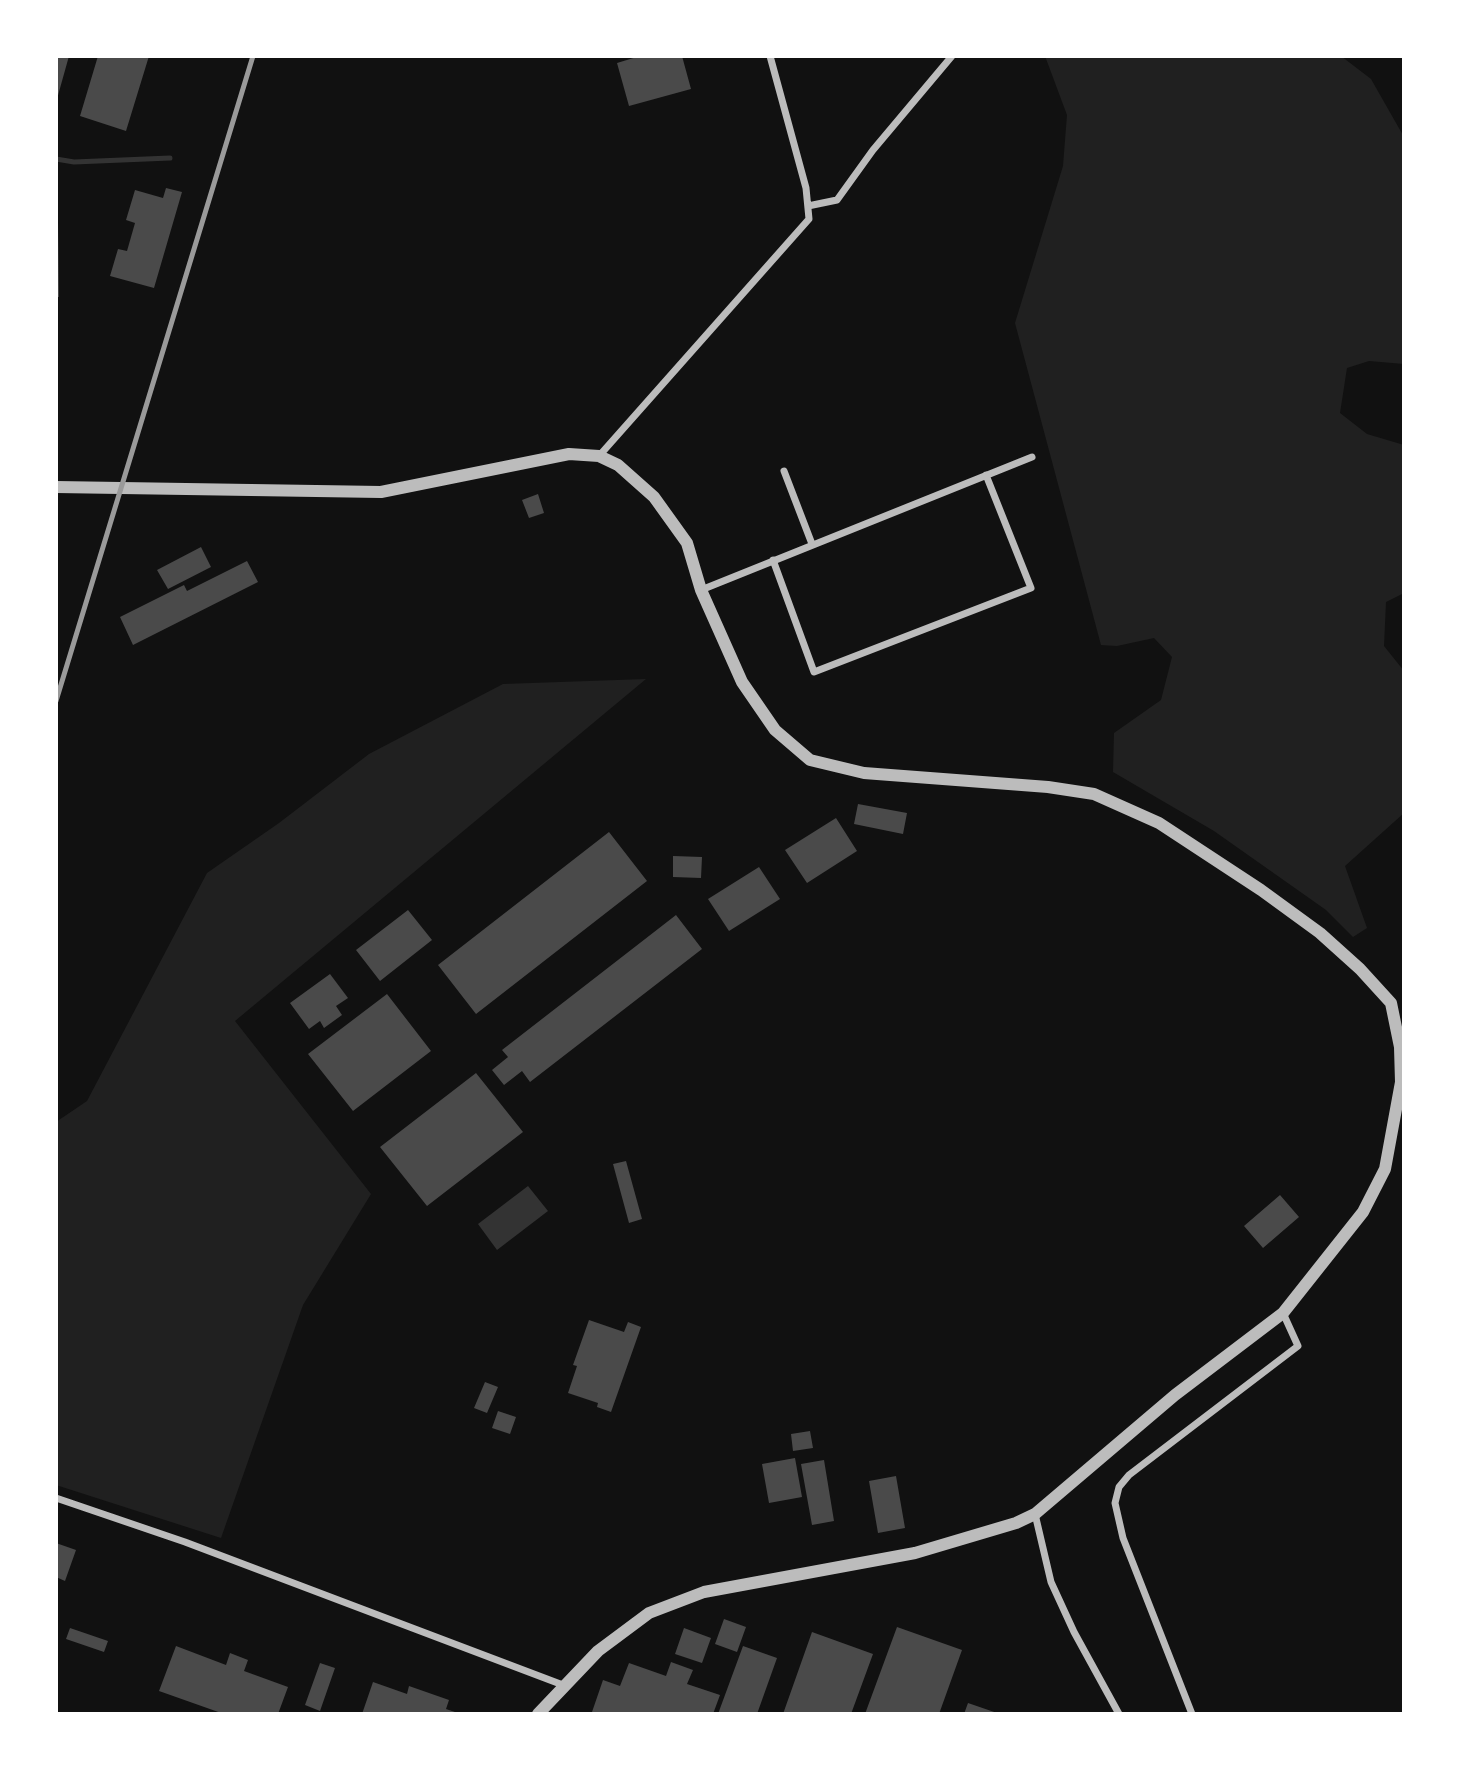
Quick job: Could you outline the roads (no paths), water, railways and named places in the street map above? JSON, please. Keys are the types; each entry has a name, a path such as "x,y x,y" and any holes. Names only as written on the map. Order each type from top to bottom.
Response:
{"street":[{"path":"599,456 809,219 807,188 769,56"},
{"path":"808,206 836,200 873,150 952,56"},
{"path":"56,487 380,492 569,454 599,456 618,464 654,498 687,543 701,590 742,682 775,730 810,760 864,774 1048,787 1094,794 1160,823 1320,933 1360,969 1391,1003 1402,1047 1401,1082 1385,1169 1363,1212 1283,1313 1175,1395 1035,1514 1016,1523 915,1553 704,1592 649,1613 598,1651 538,1714"},
{"path":"701,590 1032,457"},
{"path":"784,471 812,544"},
{"path":"773,560 814,672 1005,598 1031,587 986,475"},
{"path":"1192,1714 1124,1538 1115,1503 1119,1487 1129,1475 1298,1346 1283,1313"},
{"path":"56,1498 185,1542 563,1685"},
{"path":"1035,1514 1051,1582 1092,1668 1119,1714"}],"waterway":[{"path":"56,159 74,162 170,158"}],"railway":[{"path":"56,701 253,56"}]}
